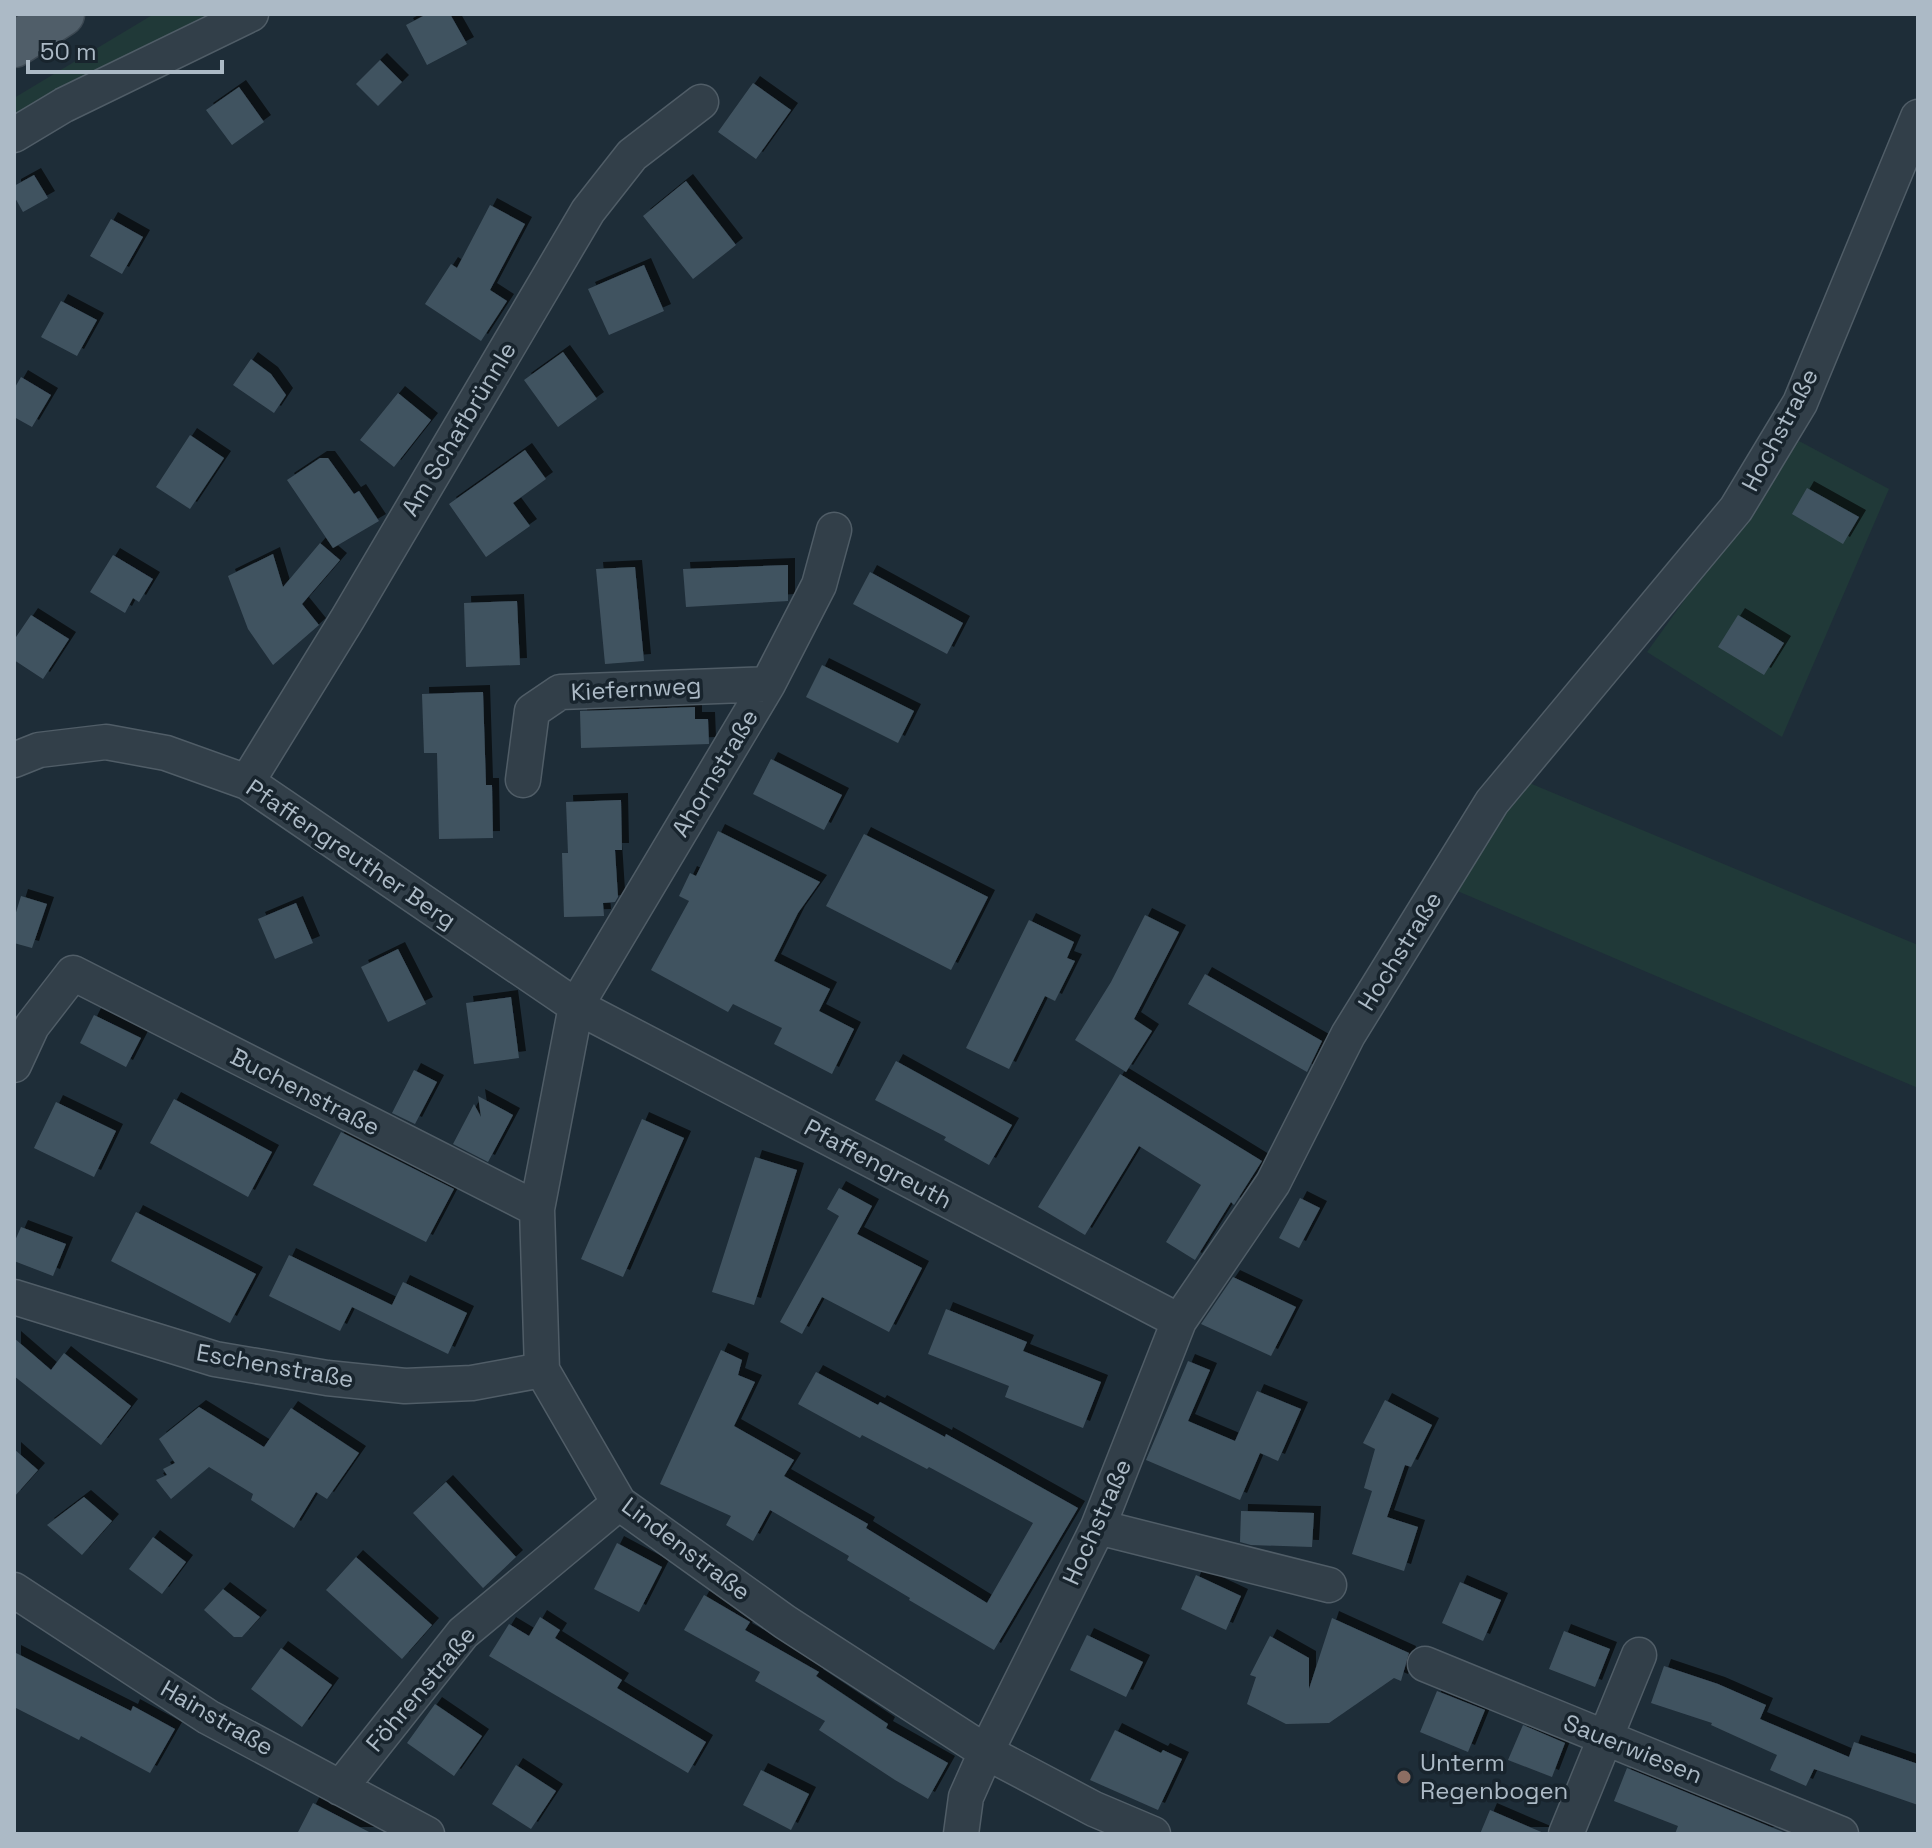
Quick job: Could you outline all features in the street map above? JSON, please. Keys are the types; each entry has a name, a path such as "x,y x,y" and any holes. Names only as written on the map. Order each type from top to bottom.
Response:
{"main road":[{"path":"14,45 62,14"}],"street":[{"path":"14,135 64,105 251,14"},
{"name":"Am Schafbrünnle","path":"247,782 348,618 588,211 632,155 701,102"},
{"name":"Hochstraße","path":"961,1834 966,1797 1098,1527 1179,1321 1273,1183 1348,1035 1492,802 1736,509 1800,403 1918,117"},
{"name":"Ahornstraße","path":"576,1006 768,684 819,585 834,530"},
{"name":"Kiefernweg","path":"523,780 532,711 560,692 768,684"},
{"name":"Pfaffengreuther Berg","path":"14,760 39,750 106,742 166,753 247,782 576,1006"},
{"name":"Buchenstraße","path":"14,1065 32,1026 73,973 537,1209"},
{"name":"Pfaffengreuth","path":"576,1006 1179,1321"},
{"name":"Lindenstraße","path":"576,1006 537,1209 542,1370 619,1503 785,1622 986,1752 1094,1809 1153,1834"},
{"name":"Eschenstraße","path":"14,1297 215,1359 327,1378 405,1386 472,1383 542,1370"},
{"name":"Föhrenstraße","path":"340,1788 463,1633 619,1503"},
{"path":"1098,1527 1329,1585"},
{"name":"Hainstraße","path":"14,1590 208,1717 427,1834"},
{"path":"1566,1834 1639,1655"},
{"name":"Sauerwiesen","path":"1425,1664 1841,1834"}],"green space":[{"path":"154,14 208,14 14,125 14,98"},
{"path":"1799,441 1889,489 1782,737 1647,652"},
{"path":"1527,782 1918,945 1918,1088 1455,890"}],"building":[{"path":"427,14 450,14 467,44 427,65 406,25"},
{"path":"380,60 402,82 378,106 356,84"},
{"path":"753,83 791,110 756,159 718,132"},
{"path":"239,87 264,122 232,145 206,110"},
{"path":"34,175 48,198 23,212 14,196 14,186"},
{"path":"686,181 736,245 693,279 643,216"},
{"path":"490,205 525,224 490,290 507,301 481,341 425,304 451,264 457,268"},
{"path":"111,219 143,237 122,274 90,256"},
{"path":"644,265 664,311 609,335 588,289"},
{"path":"61,301 97,320 77,356 41,337"},
{"path":"563,352 597,399 558,427 524,380"},
{"path":"251,359 271,374 286,395 274,413 233,385"},
{"path":"21,377 51,395 32,427 14,417 14,389"},
{"path":"398,393 431,420 394,467 360,440"},
{"path":"190,435 224,458 190,509 156,487"},
{"path":"525,450 546,479 513,503 530,526 486,557 449,504"},
{"path":"320,458 328,458 354,494 359,491 379,521 333,548 287,480"},
{"path":"1807,488 1859,517 1843,544 1792,514"},
{"path":"320,543 340,560 302,604 319,625 273,665 248,629 228,576 273,554 283,587"},
{"path":"113,555 153,579 139,602 133,598 125,613 90,592"},
{"path":"788,565 788,601 686,607 683,569"},
{"path":"635,567 644,661 605,664 596,569"},
{"path":"870,572 963,623 947,654 853,604"},
{"path":"517,601 520,665 466,667 464,603"},
{"path":"31,615 69,639 43,679 14,660 14,640"},
{"path":"1738,615 1784,643 1764,675 1718,647"},
{"path":"822,665 914,711 898,743 806,697"},
{"path":"483,692 486,785 492,785 493,838 439,839 437,753 424,753 422,694"},
{"path":"695,707 695,719 708,719 709,744 581,748 580,711"},
{"path":"771,759 842,795 824,830 753,794"},
{"path":"621,800 622,850 615,850 618,897 615,902 603,903 604,916 564,917 562,853 568,853 566,802"},
{"path":"718,831 820,882 798,913 774,961 830,989 819,1011 854,1029 832,1074 774,1044 782,1028 733,1004 728,1012 651,970 689,901 679,896 690,873 696,876"},
{"path":"864,834 988,897 951,970 826,906"},
{"path":"21,896 47,904 32,948 14,943 14,919"},
{"path":"296,903 313,943 275,959 258,919"},
{"path":"1145,915 1179,932 1134,1019 1152,1031 1126,1072 1075,1040 1111,982"},
{"path":"1029,920 1074,942 1067,958 1075,961 1055,1001 1045,996 1009,1069 966,1048"},
{"path":"398,949 426,1004 388,1022 361,967"},
{"path":"1205,974 1322,1041 1307,1072 1188,1004"},
{"path":"511,997 519,1058 474,1064 466,1003"},
{"path":"94,1015 141,1038 126,1067 80,1043"},
{"path":"896,1061 1012,1125 989,1165 944,1140 946,1137 875,1100"},
{"path":"414,1070 437,1082 415,1124 392,1113"},
{"path":"1120,1074 1262,1161 1234,1205 1231,1202 1195,1260 1166,1242 1201,1185 1139,1146 1085,1235 1038,1207"},
{"path":"478,1096 513,1115 488,1162 453,1144 474,1104 481,1117"},
{"path":"174,1099 272,1152 248,1197 150,1143"},
{"path":"56,1102 116,1131 94,1177 34,1148"},
{"path":"642,1119 684,1138 623,1277 581,1259"},
{"path":"341,1132 454,1189 426,1242 313,1185"},
{"path":"755,1157 797,1170 754,1305 712,1292"},
{"path":"839,1188 872,1206 857,1234 922,1268 889,1332 822,1297 802,1334 780,1322 839,1216 827,1209"},
{"path":"1300,1198 1320,1208 1299,1248 1279,1238"},
{"path":"136,1212 256,1274 230,1323 111,1261"},
{"path":"21,1227 66,1244 53,1276 14,1261 14,1243"},
{"path":"289,1255 392,1305 403,1282 467,1313 448,1354 352,1307 340,1331 269,1296"},
{"path":"1233,1277 1296,1307 1271,1356 1201,1324"},
{"path":"946,1309 1027,1342 1023,1351 1101,1382 1083,1428 1005,1397 1009,1386 928,1354"},
{"path":"14,1338 51,1370 64,1353 131,1406 101,1445 14,1376"},
{"path":"721,1350 742,1360 738,1375 755,1382 734,1426 794,1460 784,1476 868,1524 866,1528 987,1603 1033,1523 929,1467 927,1469 862,1435 860,1438 798,1404 816,1372 945,1437 946,1434 1078,1508 994,1650 847,1560 849,1556 770,1510 753,1541 726,1525 731,1516 660,1484"},
{"path":"1188,1361 1210,1370 1188,1421 1235,1441 1257,1391 1301,1409 1278,1461 1260,1453 1240,1500 1146,1460"},
{"path":"1385,1400 1432,1425 1411,1467 1405,1465 1387,1517 1418,1527 1404,1571 1352,1554 1372,1491 1364,1488 1375,1449 1363,1443"},
{"path":"199,1407 264,1447 291,1408 359,1453 327,1499 316,1492 294,1528 251,1500 253,1494 209,1467 171,1499 156,1480 167,1475 163,1469 175,1463 159,1439"},
{"path":"14,1449 38,1470 14,1497"},
{"path":"446,1482 516,1557 483,1588 413,1513"},
{"path":"84,1497 112,1521 82,1555 47,1525"},
{"path":"1241,1511 1314,1513 1312,1547 1240,1542"},
{"path":"153,1537 186,1562 162,1594 129,1569"},
{"path":"617,1543 662,1567 639,1612 594,1589"},
{"path":"356,1557 432,1625 402,1659 326,1590"},
{"path":"1196,1575 1241,1596 1226,1630 1181,1609"},
{"path":"1460,1582 1501,1600 1483,1641 1442,1623"},
{"path":"223,1589 260,1617 242,1637 234,1637 204,1610"},
{"path":"704,1595 750,1622 745,1630 819,1672 816,1676 888,1724 886,1728 948,1763 928,1799 819,1730 825,1721 755,1681 760,1672 684,1630"},
{"path":"540,1617 560,1630 555,1638 622,1680 617,1688 706,1742 688,1773 489,1656 509,1624 529,1636"},
{"path":"1332,1618 1409,1653 1401,1681 1394,1678 1329,1723 1286,1724 1247,1704 1256,1677 1250,1675 1270,1636 1309,1658 1309,1689"},
{"path":"1564,1631 1610,1649 1595,1687 1549,1669"},
{"path":"1087,1635 1143,1662 1126,1697 1070,1670"},
{"path":"281,1648 332,1685 302,1727 251,1689"},
{"path":"14,1652 131,1711 133,1706 175,1729 150,1773 81,1736 79,1740 14,1707"},
{"path":"1664,1666 1718,1684 1766,1705 1760,1719 1849,1757 1854,1742 1918,1764 1918,1805 1814,1769 1806,1786 1770,1770 1777,1755 1712,1723 1651,1703"},
{"path":"1437,1691 1485,1710 1468,1752 1420,1732"},
{"path":"435,1704 482,1736 454,1776 407,1743"},
{"path":"1523,1725 1565,1743 1552,1777 1508,1760"},
{"path":"1115,1730 1161,1753 1163,1750 1182,1759 1158,1810 1090,1780"},
{"path":"516,1765 556,1791 531,1829 492,1804"},
{"path":"1627,1768 1788,1834 1675,1834 1678,1826 1614,1801"},
{"path":"761,1770 809,1794 791,1830 743,1805"},
{"path":"313,1803 373,1834 297,1834"},
{"path":"1490,1810 1546,1834 1480,1834"}],"place":[{"name":"Unterm Regenbogen","path":"1404,1777"}]}
